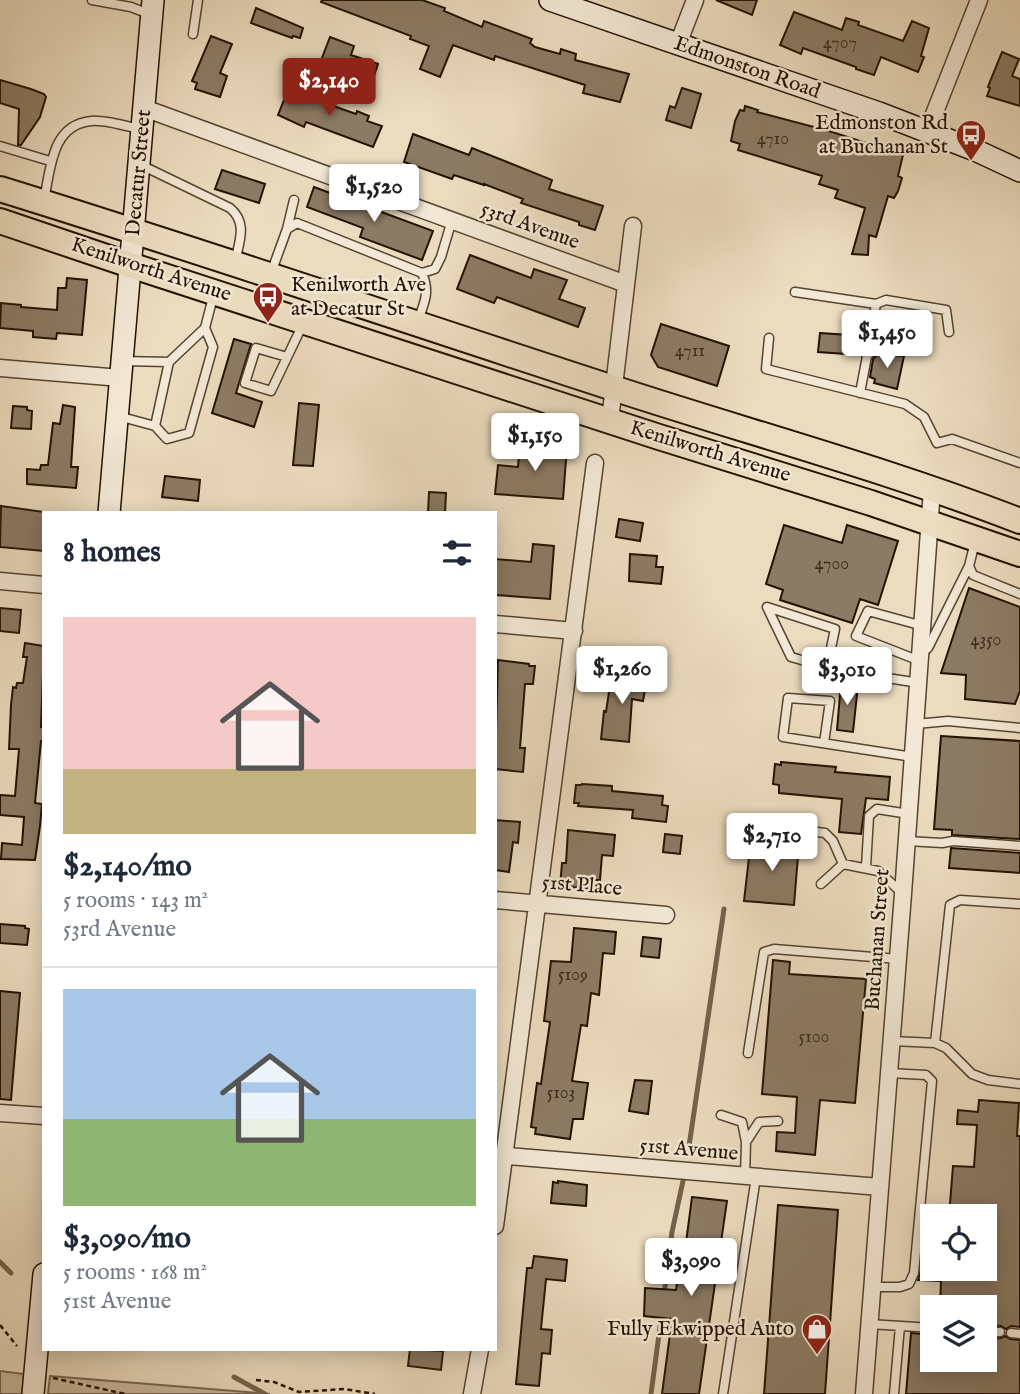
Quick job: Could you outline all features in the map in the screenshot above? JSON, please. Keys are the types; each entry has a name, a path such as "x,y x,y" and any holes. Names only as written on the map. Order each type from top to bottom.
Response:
{"main road":[{"name":"Kenilworth Avenue","path":"0,189 932,489 1020,521"},
{"name":"Kenilworth Avenue","path":"0,221 859,499 1020,554"}],"street":[{"name":"Edmonston Road","path":"550,0 879,113 975,150 1020,171"},
{"path":"678,44 695,0"},
{"path":"927,132 979,0"},
{"name":"Decatur Street","path":"109,511 153,8"},
{"name":"53rd Avenue","path":"143,119 452,220 626,284"},
{"path":"610,420 633,226"},
{"path":"0,368 122,369"},
{"path":"497,1198 500,1155 537,903 595,463"},
{"name":"Buchanan Street","path":"864,1394 932,489"},
{"path":"0,581 42,585"},
{"path":"497,624 574,631"},
{"name":"51st Place","path":"497,900 666,915"},
{"path":"0,1112 42,1116"},
{"name":"51st Avenue","path":"500,1155 880,1187"},
{"path":"35,1382 42,1299"},
{"path":"472,1394 480,1351"}],"lane":[{"path":"92,0 153,8"},
{"path":"193,34 198,0"},
{"path":"43,202 50,161 57,143 74,127 91,121 143,119"},
{"path":"0,146 50,161"},
{"path":"139,164 230,208 238,215 242,224 234,265"},
{"path":"270,276 294,200"},
{"path":"287,229 297,223 422,273 435,269 452,220"},
{"path":"417,323 427,296 422,273"},
{"path":"122,369 169,362 181,353 205,328 214,291"},
{"path":"795,292 876,304 886,300 946,310 949,332"},
{"path":"860,393 876,304"},
{"path":"287,357 256,348 245,383 271,391 304,321"},
{"path":"118,416 155,426 167,439 189,433 213,347 205,328"},
{"path":"769,338 765,369 905,404 924,417 937,443 952,439 1020,463"},
{"path":"867,356 875,347 910,350"},
{"path":"155,426 169,362"},
{"path":"923,626 868,611 856,636 920,657 928,648 969,566 976,539"},
{"path":"969,566 973,575 1020,594"},
{"path":"827,667 835,629 767,607 791,657 827,667 919,683"},
{"path":"824,743 830,701 788,698 783,737 913,757"},
{"path":"916,724 948,721 1020,728"},
{"path":"866,867 869,816 877,808 909,814"},
{"path":"765,826 825,833 833,841 844,864"},
{"path":"907,841 1020,846"},
{"path":"821,884 844,864 878,871 903,894"},
{"path":"935,1043 950,905 960,900 1020,904"},
{"path":"748,1053 764,952 774,949 898,959"},
{"path":"892,1041 935,1043 946,1048 972,1074 988,1080 1020,1084"},
{"path":"872,1287 900,1287 909,1284 914,1273 932,1081 926,1076 889,1073"},
{"path":"721,1115 742,1122 750,1176 723,1394"},
{"path":"747,1142 759,1122 778,1121"},
{"path":"869,1324 920,1327"},
{"path":"894,1394 900,1326"}],"path":[{"path":"0,1325 35,1382 48,1377 125,1394"},
{"path":"256,1380 274,1382 299,1392 344,1389 375,1394"}],"shaded area":[{"path":"0,1371 24,1374 22,1394 0,1394"},
{"path":"50,1376 270,1394 48,1394"}],"building":[{"path":"422,0 445,8 444,11 482,27 484,21 532,39 530,43 535,47 560,54 561,49 576,54 575,60 629,74 620,102 583,93 585,85 495,56 494,60 453,45 440,77 420,69 429,46 410,39 411,36 321,2"},
{"path":"716,0 757,0 752,15"},
{"path":"256,8 303,28 300,38 292,38 251,23"},
{"path":"794,12 842,30 846,18 903,41 912,21 929,28 921,56 924,57 918,72 881,57 874,75 803,48 801,54 780,45"},
{"path":"211,36 232,44 220,73 227,76 220,97 195,89 197,83 192,81"},
{"path":"330,37 354,46 351,55 378,64 373,79 333,68 330,75 317,71"},
{"path":"1002,52 1019,59 1012,76 1020,79 1020,106 987,96"},
{"path":"0,80 31,89 46,97 40,117 21,145 18,145 19,109 0,103"},
{"path":"682,88 701,94 691,128 666,120 670,106 675,108"},
{"path":"288,90 369,116 367,121 382,126 373,147 306,122 304,127 278,115"},
{"path":"745,106 758,110 757,112 829,131 903,155 898,176 902,178 898,191 894,198 888,196 876,237 869,235 868,255 852,254 865,208 835,198 838,190 819,184 822,176 738,150 740,144 731,141 735,121"},
{"path":"413,134 469,155 472,148 552,180 549,189 603,206 595,230 521,203 523,199 484,184 454,175 452,179 404,162"},
{"path":"222,170 265,184 259,203 215,189"},
{"path":"314,187 433,231 422,260 360,237 363,228 307,207"},
{"path":"470,255 531,278 534,269 567,280 559,299 585,308 578,327 497,297 494,303 457,289"},
{"path":"67,278 87,280 82,335 57,333 56,339 33,337 33,331 0,328 1,303 57,310 58,288 66,288"},
{"path":"661,324 729,346 717,386 658,367 651,355"},
{"path":"820,333 864,336 860,355 818,352"},
{"path":"234,339 251,344 236,393 262,402 254,427 212,413"},
{"path":"878,354 904,356 897,389 874,383 875,379 870,377 873,359"},
{"path":"299,403 319,405 313,466 293,465"},
{"path":"63,405 75,407 71,467 78,467 76,488 27,484 27,469 40,470 41,465 48,465 53,423 60,424"},
{"path":"13,406 27,407 27,410 32,411 31,429 11,428"},
{"path":"520,442 567,447 563,499 495,494 498,465 518,467"},
{"path":"165,476 200,480 198,501 162,497"},
{"path":"429,492 446,493 445,511 428,511"},
{"path":"1,506 42,512 42,551 0,547"},
{"path":"619,519 643,523 640,541 616,537"},
{"path":"784,525 842,543 847,525 898,541 878,605 860,599 852,623 780,600 783,590 766,584"},
{"path":"533,544 554,546 550,599 497,595 497,559 531,562"},
{"path":"630,554 657,556 656,567 663,567 661,584 629,581"},
{"path":"969,588 1020,607 1020,691 1015,704 965,699 966,675 941,673"},
{"path":"0,608 21,610 19,633 0,631"},
{"path":"25,643 42,646 42,741 35,803 42,804 35,860 1,859 2,843 22,845 24,817 0,815 0,795 15,796 19,749 9,749 11,705 13,687 16,688 17,683 23,683 27,657 23,657"},
{"path":"498,660 535,666 533,684 525,684 520,748 525,748 523,772 497,769"},
{"path":"612,672 647,678 643,701 632,699 629,742 601,739"},
{"path":"841,683 858,685 853,732 837,730"},
{"path":"941,736 1020,741 1020,839 952,835 952,830 934,829"},
{"path":"781,762 836,767 835,772 890,777 888,800 866,798 861,834 839,832 842,799 779,793 779,785 773,784 775,764 781,765"},
{"path":"576,785 612,786 612,791 663,796 662,805 668,806 666,822 632,818 633,810 578,806 579,803 574,803"},
{"path":"497,820 520,822 518,843 513,842 509,872 497,870"},
{"path":"568,830 615,835 613,856 602,855 600,880 593,880 592,889 560,886 562,863 566,863"},
{"path":"665,834 682,836 680,854 663,852"},
{"path":"751,840 799,844 794,905 744,901"},
{"path":"951,848 1020,853 1020,873 949,868"},
{"path":"0,924 25,926 29,929 27,945 0,943"},
{"path":"574,928 616,932 614,954 603,953 599,995 591,993 587,1026 581,1025 572,1081 588,1083 583,1119 573,1119 570,1139 535,1134 536,1128 531,1127 537,1083 541,1084 550,1022 544,1021 551,961 571,962"},
{"path":"643,937 661,939 659,958 641,956"},
{"path":"773,960 790,962 789,974 866,979 855,1103 820,1100 815,1155 776,1151 777,1132 795,1133 797,1097 762,1094"},
{"path":"0,991 20,993 11,1100 0,1099"},
{"path":"635,1080 652,1081 648,1114 629,1111"},
{"path":"979,1100 1019,1103 1017,1136 1020,1136 1020,1327 1011,1326 1006,1329 997,1326 997,1295 940,1295 941,1281 997,1281 997,1204 950,1204 953,1166 974,1167 977,1125 957,1124 958,1110 978,1112"},
{"path":"553,1182 587,1185 586,1206 551,1203"},
{"path":"692,1197 727,1201 699,1394 662,1394 672,1319 644,1316 645,1288 676,1290 681,1258 684,1258"},
{"path":"778,1205 838,1210 825,1394 764,1394"},
{"path":"534,1256 567,1260 565,1281 546,1279 541,1329 552,1330 550,1354 542,1353 539,1386 516,1384 527,1268 532,1268"},
{"path":"911,1333 920,1334 920,1372 997,1372 997,1338 1005,1336 1020,1340 1020,1394 906,1394"},
{"path":"410,1351 443,1351 441,1370 408,1366"}],"waterway":[{"path":"688,1153 724,909"},
{"path":"664,1295 672,1232 683,1181"},
{"path":"0,1262 11,1273"},
{"path":"651,1394 662,1312"},
{"path":"234,1377 265,1394"}],"place":[{"name":"Edmonston Rd at Buchanan St","path":"971,162"},
{"name":"Kenilworth Ave at Decatur St","path":"268,324"},
{"name":"Fully Ekwipped Auto","path":"817,1356"}]}
